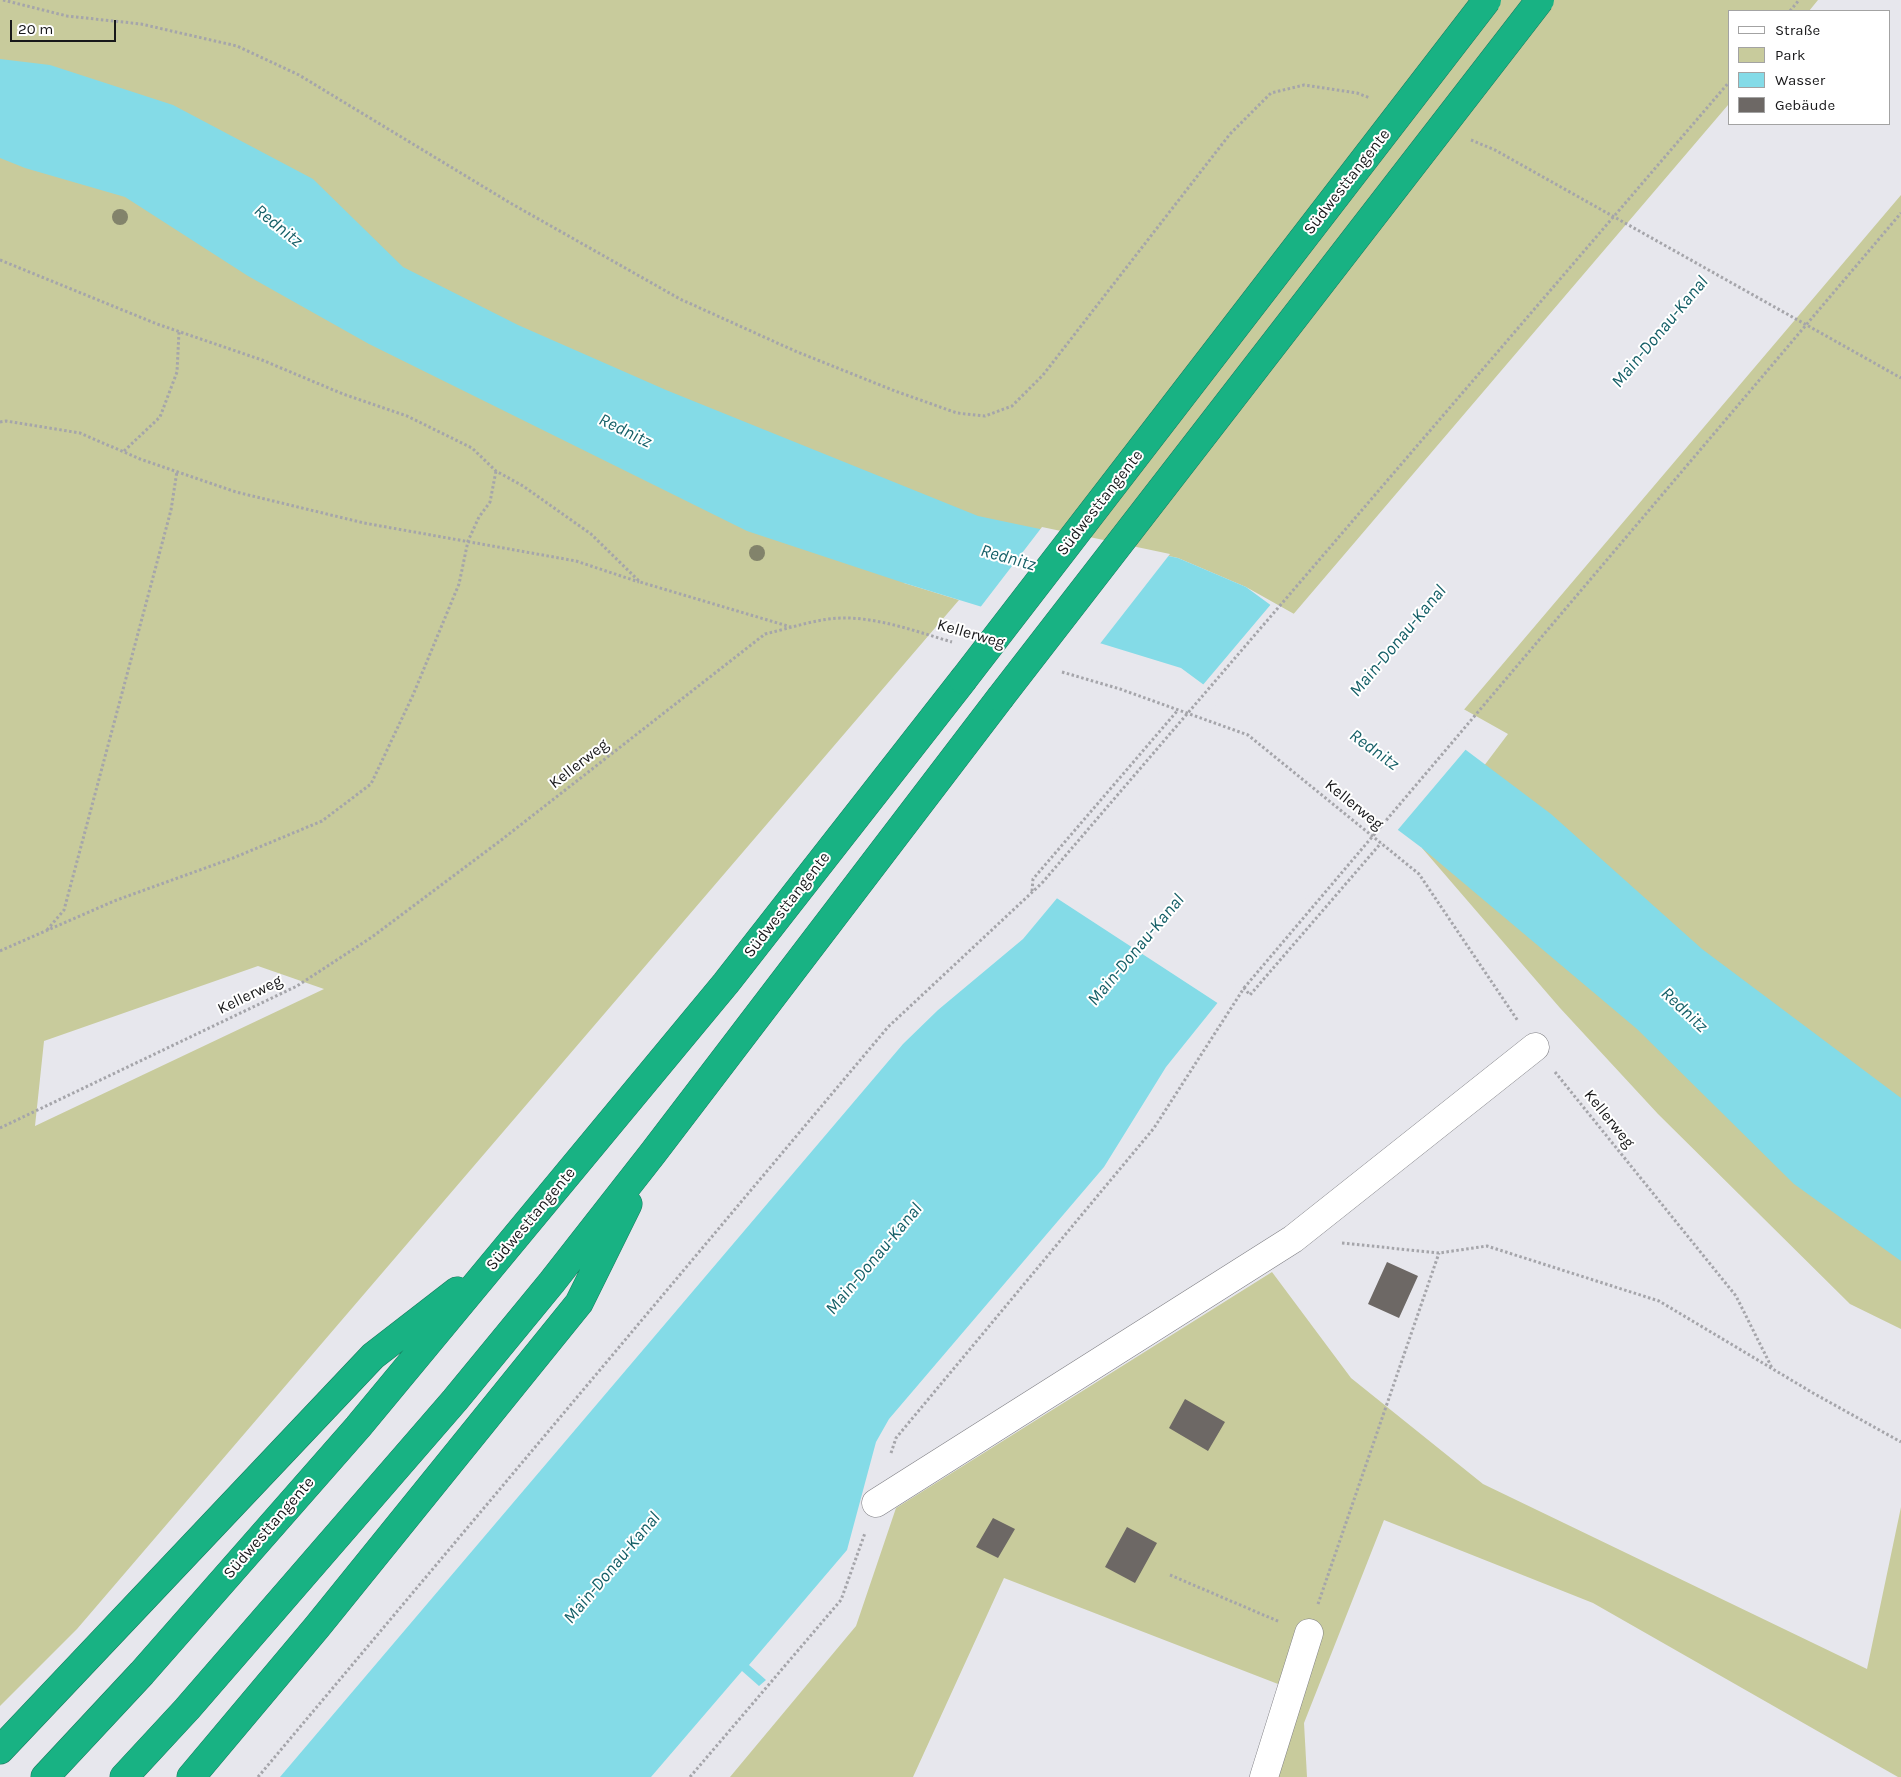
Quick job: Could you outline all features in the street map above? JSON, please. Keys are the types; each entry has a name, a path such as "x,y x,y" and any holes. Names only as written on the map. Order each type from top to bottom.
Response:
{"highway":[{"name":"Südwesttangente","path":"46,1777 142,1673 358,1427 726,983 963,680 1487,0"},
{"path":"124,1777 187,1709 455,1400 552,1282 653,1153 1000,698 1540,0"},
{"path":"191,1777 317,1627 579,1303 653,1153"},
{"path":"0,1750 373,1356 496,1261"}],"lane":[{"path":"876,1503 1293,1238 1535,1047"},
{"path":"1264,1777 1308,1633"}],"path":[{"path":"3,0 67,16 141,24 237,46 299,75 512,204 680,300 795,352 895,391 957,413 986,416 1012,406 1043,375 1230,134 1270,93 1304,86 1358,93 1376,101"},
{"path":"1791,10 1799,0"},
{"path":"258,1777 888,1027 1042,883 1728,83"},
{"path":"1468,139 1495,150 1901,378"},
{"path":"890,1456 896,1438 1154,1128 1244,988 1901,213"},
{"path":"0,260 180,332 262,360 343,394 407,416 472,448 496,471 523,486 591,534 640,582"},
{"path":"124,451 160,417 177,372 180,332"},
{"path":"0,422 6,421 80,433 236,492 318,512 576,562 792,628"},
{"path":"47,931 64,910 169,520 177,471"},
{"path":"0,951 114,901 233,858 322,821 371,784 413,695 459,584 468,541 479,517 490,502 496,471"},
{"name":"Kellerweg","path":"0,1128 306,980 372,937 500,841 765,634 817,621 847,618 883,622 959,644"},
{"name":"Kellerweg","path":"1054,670 1120,689 1248,735 1419,874 1535,1047 1736,1296 1772,1368"},
{"path":"1032,892 1033,879 1178,710"},
{"path":"1244,988 1250,995 1381,843"},
{"path":"1341,1243 1439,1252 1487,1246 1659,1301 1812,1393 1901,1442"},
{"path":"1170,1575 1308,1633 1439,1252"},
{"path":"690,1777 841,1600 876,1503"}],"green space":[{"path":"0,0 1901,0 1901,1329 1850,1304 1658,1114 1560,1008 1422,848 1508,734 1246,587 1178,558 1041,529 904,583 959,600 77,1629 0,1706","holes":["258,966 324,989 35,1126 44,1041"]},
{"path":"1272,1272 1351,1378 1483,1484 1867,1669 1901,1507 1901,1777 1593,1603 1384,1520 1304,1723 1307,1777 1261,1777 1278,1684 1004,1578 913,1777 730,1777 856,1626 896,1508"}],"water":[{"path":"1901,0 1901,191 1442,732 1551,814 1702,949 1901,1098 1901,1261 1794,1184 1637,1029 1422,848 1374,812 1334,858 1166,1067 1104,1167 889,1419 876,1442 847,1550 749,1665 766,1680 759,1686 742,1671 651,1777 280,1777 903,1044 938,1010 1023,939 1223,699 1181,668 904,583 747,531 369,344 248,276 125,197 25,168 0,158 0,59 50,65 173,105 313,179 403,267 518,325 666,390 978,516 1178,558 1246,587 1291,620 1729,125 1891,125 1891,10"}],"pier":[{"path":"1818,0 1901,0 1901,195 1445,732 1467,748 1396,832 1374,815 1219,1004 1055,897 1220,700 1202,686 1272,603 1291,617 1728,105 1728,125 1891,125 1891,10 1810,10"},
{"path":"1042,527 1170,554 1099,645 979,609"}],"building":[{"path":"1387,1262 1418,1276 1399,1318 1368,1304"},
{"path":"1185,1399 1225,1422 1208,1451 1169,1428"},
{"path":"993,1518 1015,1529 998,1558 976,1547"},
{"path":"1127,1527 1157,1543 1135,1583 1105,1567"}],"water label":[{"name":"Rednitz","path":"278,226"},
{"name":"Main-Donau-Kanal","path":"1660,332"},
{"name":"Rednitz","path":"625,431"},
{"name":"Rednitz","path":"1008,558"},
{"name":"Main-Donau-Kanal","path":"1398,641"},
{"name":"Rednitz","path":"1374,750"},
{"name":"Main-Donau-Kanal","path":"1136,950"},
{"name":"Rednitz","path":"1684,1010"},
{"name":"Main-Donau-Kanal","path":"874,1259"},
{"name":"Main-Donau-Kanal","path":"612,1568"}]}
